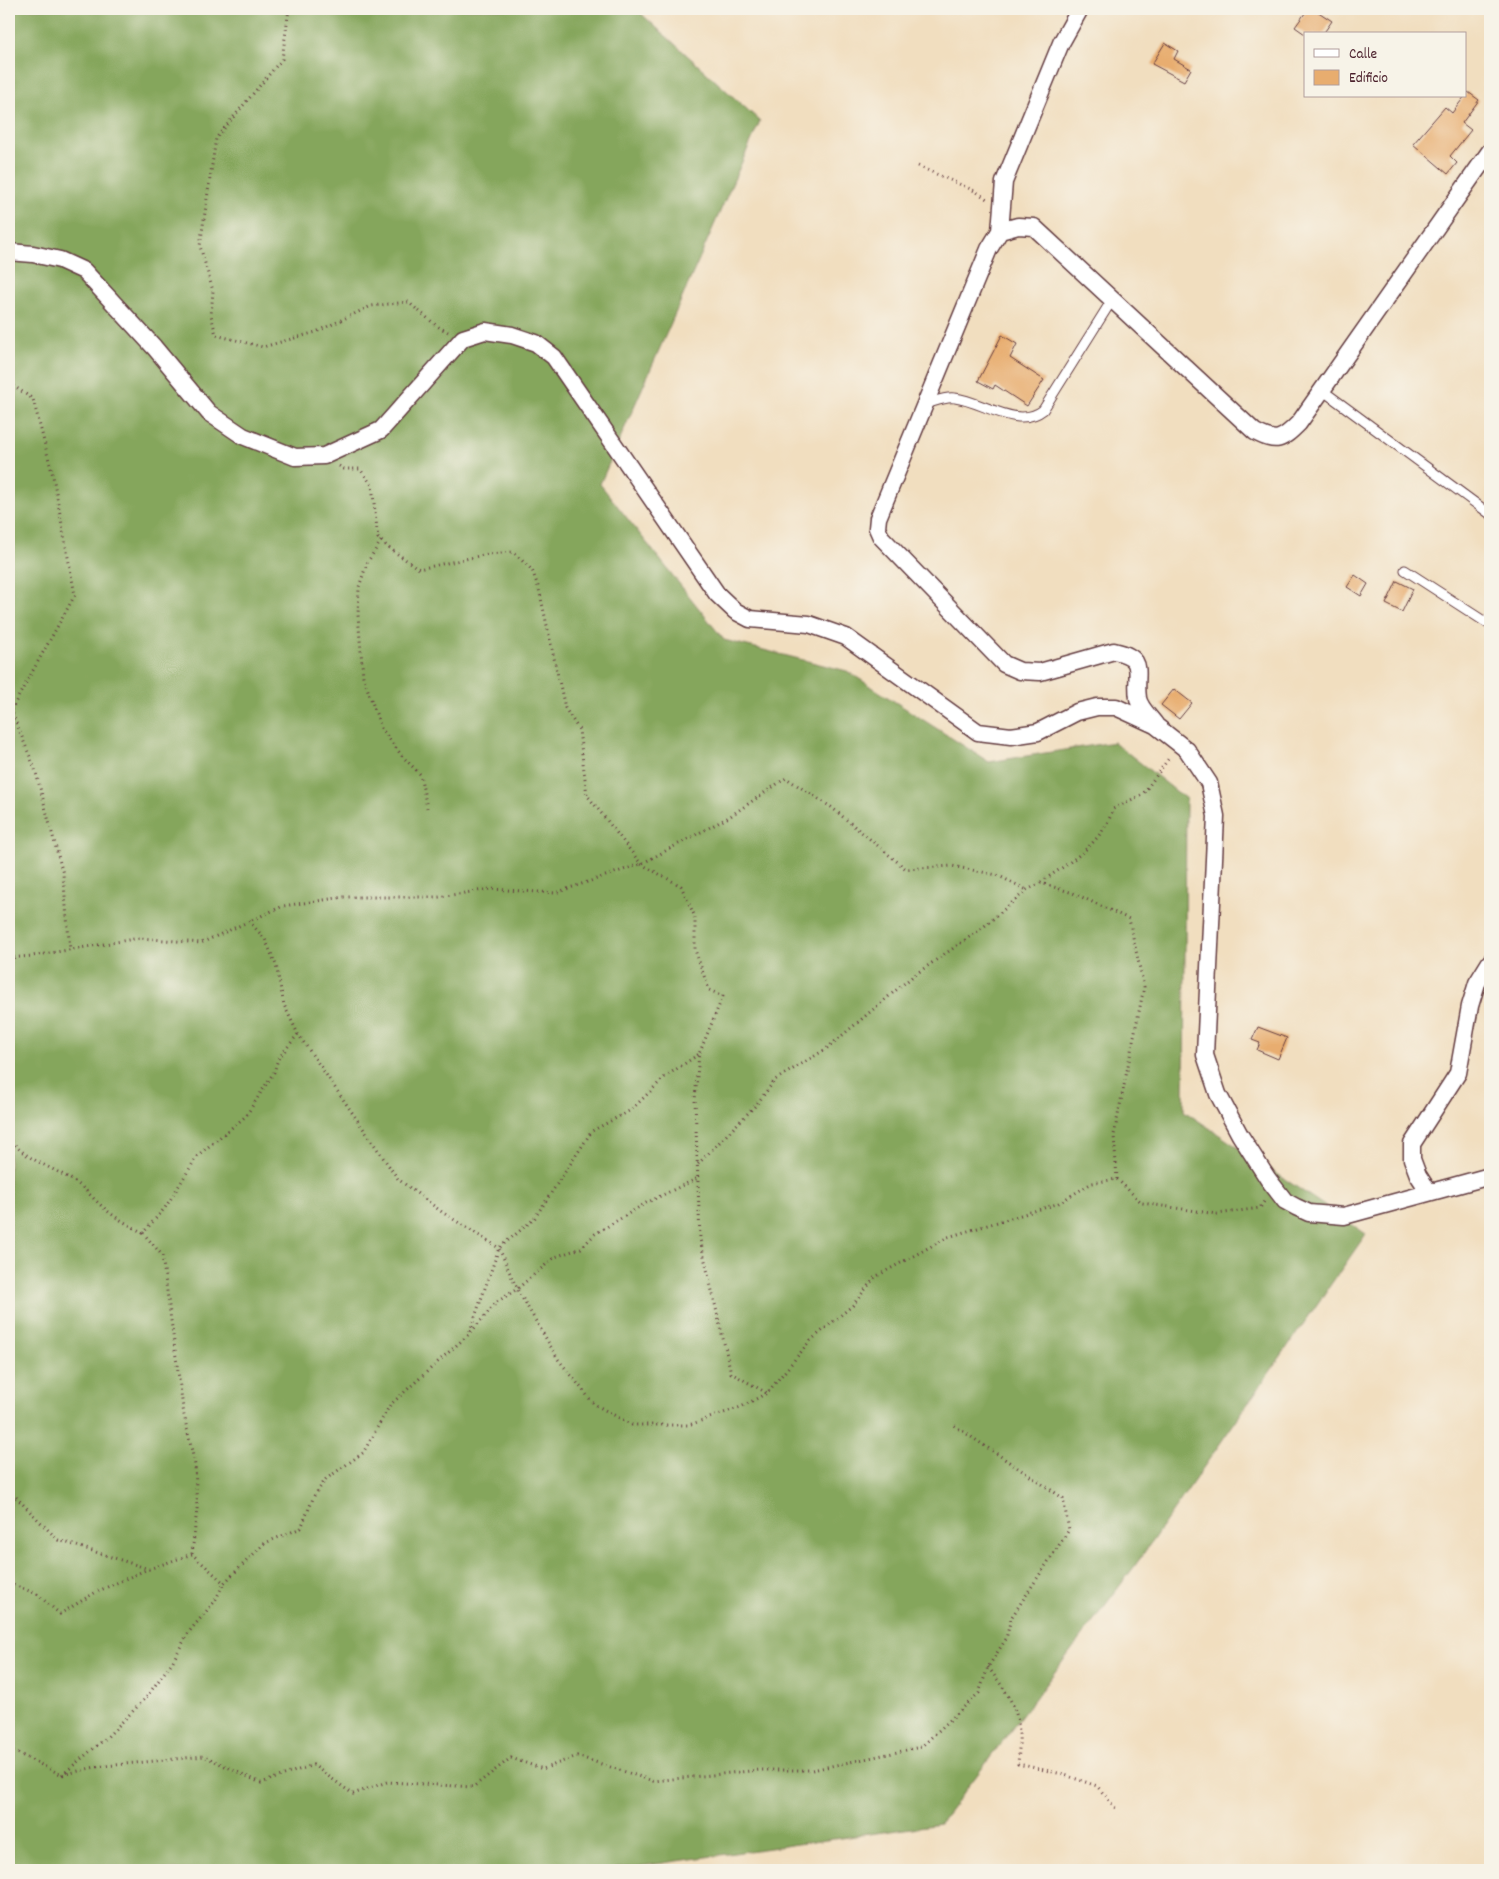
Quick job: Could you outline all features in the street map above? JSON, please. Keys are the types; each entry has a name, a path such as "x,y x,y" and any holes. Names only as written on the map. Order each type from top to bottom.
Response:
{"street":[{"path":"1080,9 1061,43 1004,182 1000,231 989,249 878,518 877,528 881,537 1004,664 1020,671 1040,672 1114,651 1136,660 1139,671 1138,700 1155,725"},
{"path":"1000,231 1018,226 1034,228 1255,432 1270,439 1286,437 1322,390 1490,151"},
{"path":"9,252 33,254 60,260 84,271 154,347 210,413 243,436 295,457 324,456 381,430 463,338 486,331 512,335 536,343 554,357 717,594 735,611 750,619 809,624 846,637 978,732 1010,736 1038,732 1077,712 1097,707 1116,707 1155,725 1187,750 1209,783 1216,816 1205,1054 1218,1094 1240,1135 1284,1201 1309,1213 1326,1216 1344,1216 1490,1176"},
{"path":"1429,1192 1418,1175 1412,1159 1412,1144 1458,1073 1472,998 1477,983 1490,962"}],"lane":[{"path":"925,404 953,397 1023,418 1035,416 1043,410 1112,300"},
{"path":"1322,390 1490,514"},
{"path":"1406,570 1490,625"}],"path":[{"path":"289,9 282,59 216,138 200,246 213,291 211,315 216,335 262,348 316,332 371,306 408,302 437,326 463,338"},
{"path":"918,166 975,191 1002,210"},
{"path":"9,383 33,399 53,476 75,595 11,710 35,769 63,874 70,950"},
{"path":"324,456 344,469 360,469 372,485 378,538 419,568 488,554 513,552 532,570 539,590 565,708 579,730 587,795 641,864 682,886 695,917 695,950 710,990 723,996 699,1054 695,1100 700,1239 731,1373 767,1394"},
{"path":"381,541 367,563 359,586 358,615 364,676 381,728 402,756 420,774 428,808"},
{"path":"697,1165 756,1105 776,1080 826,1049 913,976 981,929 1027,890 1041,883 1095,843 1109,822 1113,809 1143,794 1179,744"},
{"path":"9,958 140,938 201,943 283,906 344,897 439,898 490,889 555,893 641,864 729,817 786,778 831,807 906,868 952,866 997,875 1027,890"},
{"path":"1041,883 1073,893 1130,919 1144,987 1114,1135 1117,1179 1142,1203 1217,1214 1260,1208 1274,1187"},
{"path":"249,921 265,939 269,948 276,965 284,1005 298,1034 398,1179 442,1212 499,1248 517,1289 558,1359 594,1404 632,1425 689,1425 741,1407 767,1394 810,1341 853,1305 875,1277 948,1237 1057,1204 1092,1183 1117,1179"},
{"path":"143,1233 165,1208 198,1155 246,1116 274,1072 278,1059 298,1034"},
{"path":"470,1334 499,1248 534,1220 592,1131 631,1110 666,1076 699,1054"},
{"path":"9,1137 12,1142 43,1166 64,1174 82,1187 105,1209 143,1233 162,1255 184,1415 195,1465 198,1509 192,1554"},
{"path":"62,1775 106,1738 145,1699 173,1661 188,1633 215,1601 224,1583 265,1543 300,1528 314,1496 326,1479 363,1453 390,1405 470,1334 497,1302 517,1289 555,1257 581,1248 594,1234 646,1203 698,1178"},
{"path":"9,1749 62,1775 95,1767 204,1756 261,1783 313,1765 354,1794 387,1782 473,1787 511,1758 544,1768 577,1756 653,1781 760,1770 812,1770 921,1747 979,1693 988,1666 1006,1639 1011,1618 1069,1530 1063,1498 952,1424"},
{"path":"9,1490 40,1521 47,1532 58,1540 149,1569"},
{"path":"9,1583 37,1594 60,1614 96,1592 149,1569 192,1554"},
{"path":"192,1554 224,1583"},
{"path":"988,1666 1011,1696 1021,1731 1018,1764 1062,1774 1097,1786 1117,1810"}],"green space":[{"path":"9,9 636,9 760,121 600,484 724,640 847,671 989,762 1114,742 1186,799 1184,1111 1366,1234 1134,1567 940,1824 635,1867 590,1870 9,1870"}],"building":[{"path":"1308,9 1314,9 1332,21 1324,32 1304,33 1295,27"},
{"path":"1165,43 1178,51 1174,59 1191,69 1184,81 1152,64"},
{"path":"1468,92 1479,100 1462,123 1471,130 1450,156 1457,163 1448,174 1413,144 1445,107 1452,113 1463,98 1466,98"},
{"path":"1002,335 1017,344 1010,358 1044,380 1027,406 995,385 993,389 978,381"},
{"path":"1355,575 1368,584 1361,596 1347,587"},
{"path":"1397,581 1413,589 1402,612 1386,604"},
{"path":"1174,689 1192,703 1179,719 1161,705"},
{"path":"1258,1027 1287,1038 1278,1059 1257,1050 1260,1043 1252,1040"}]}
